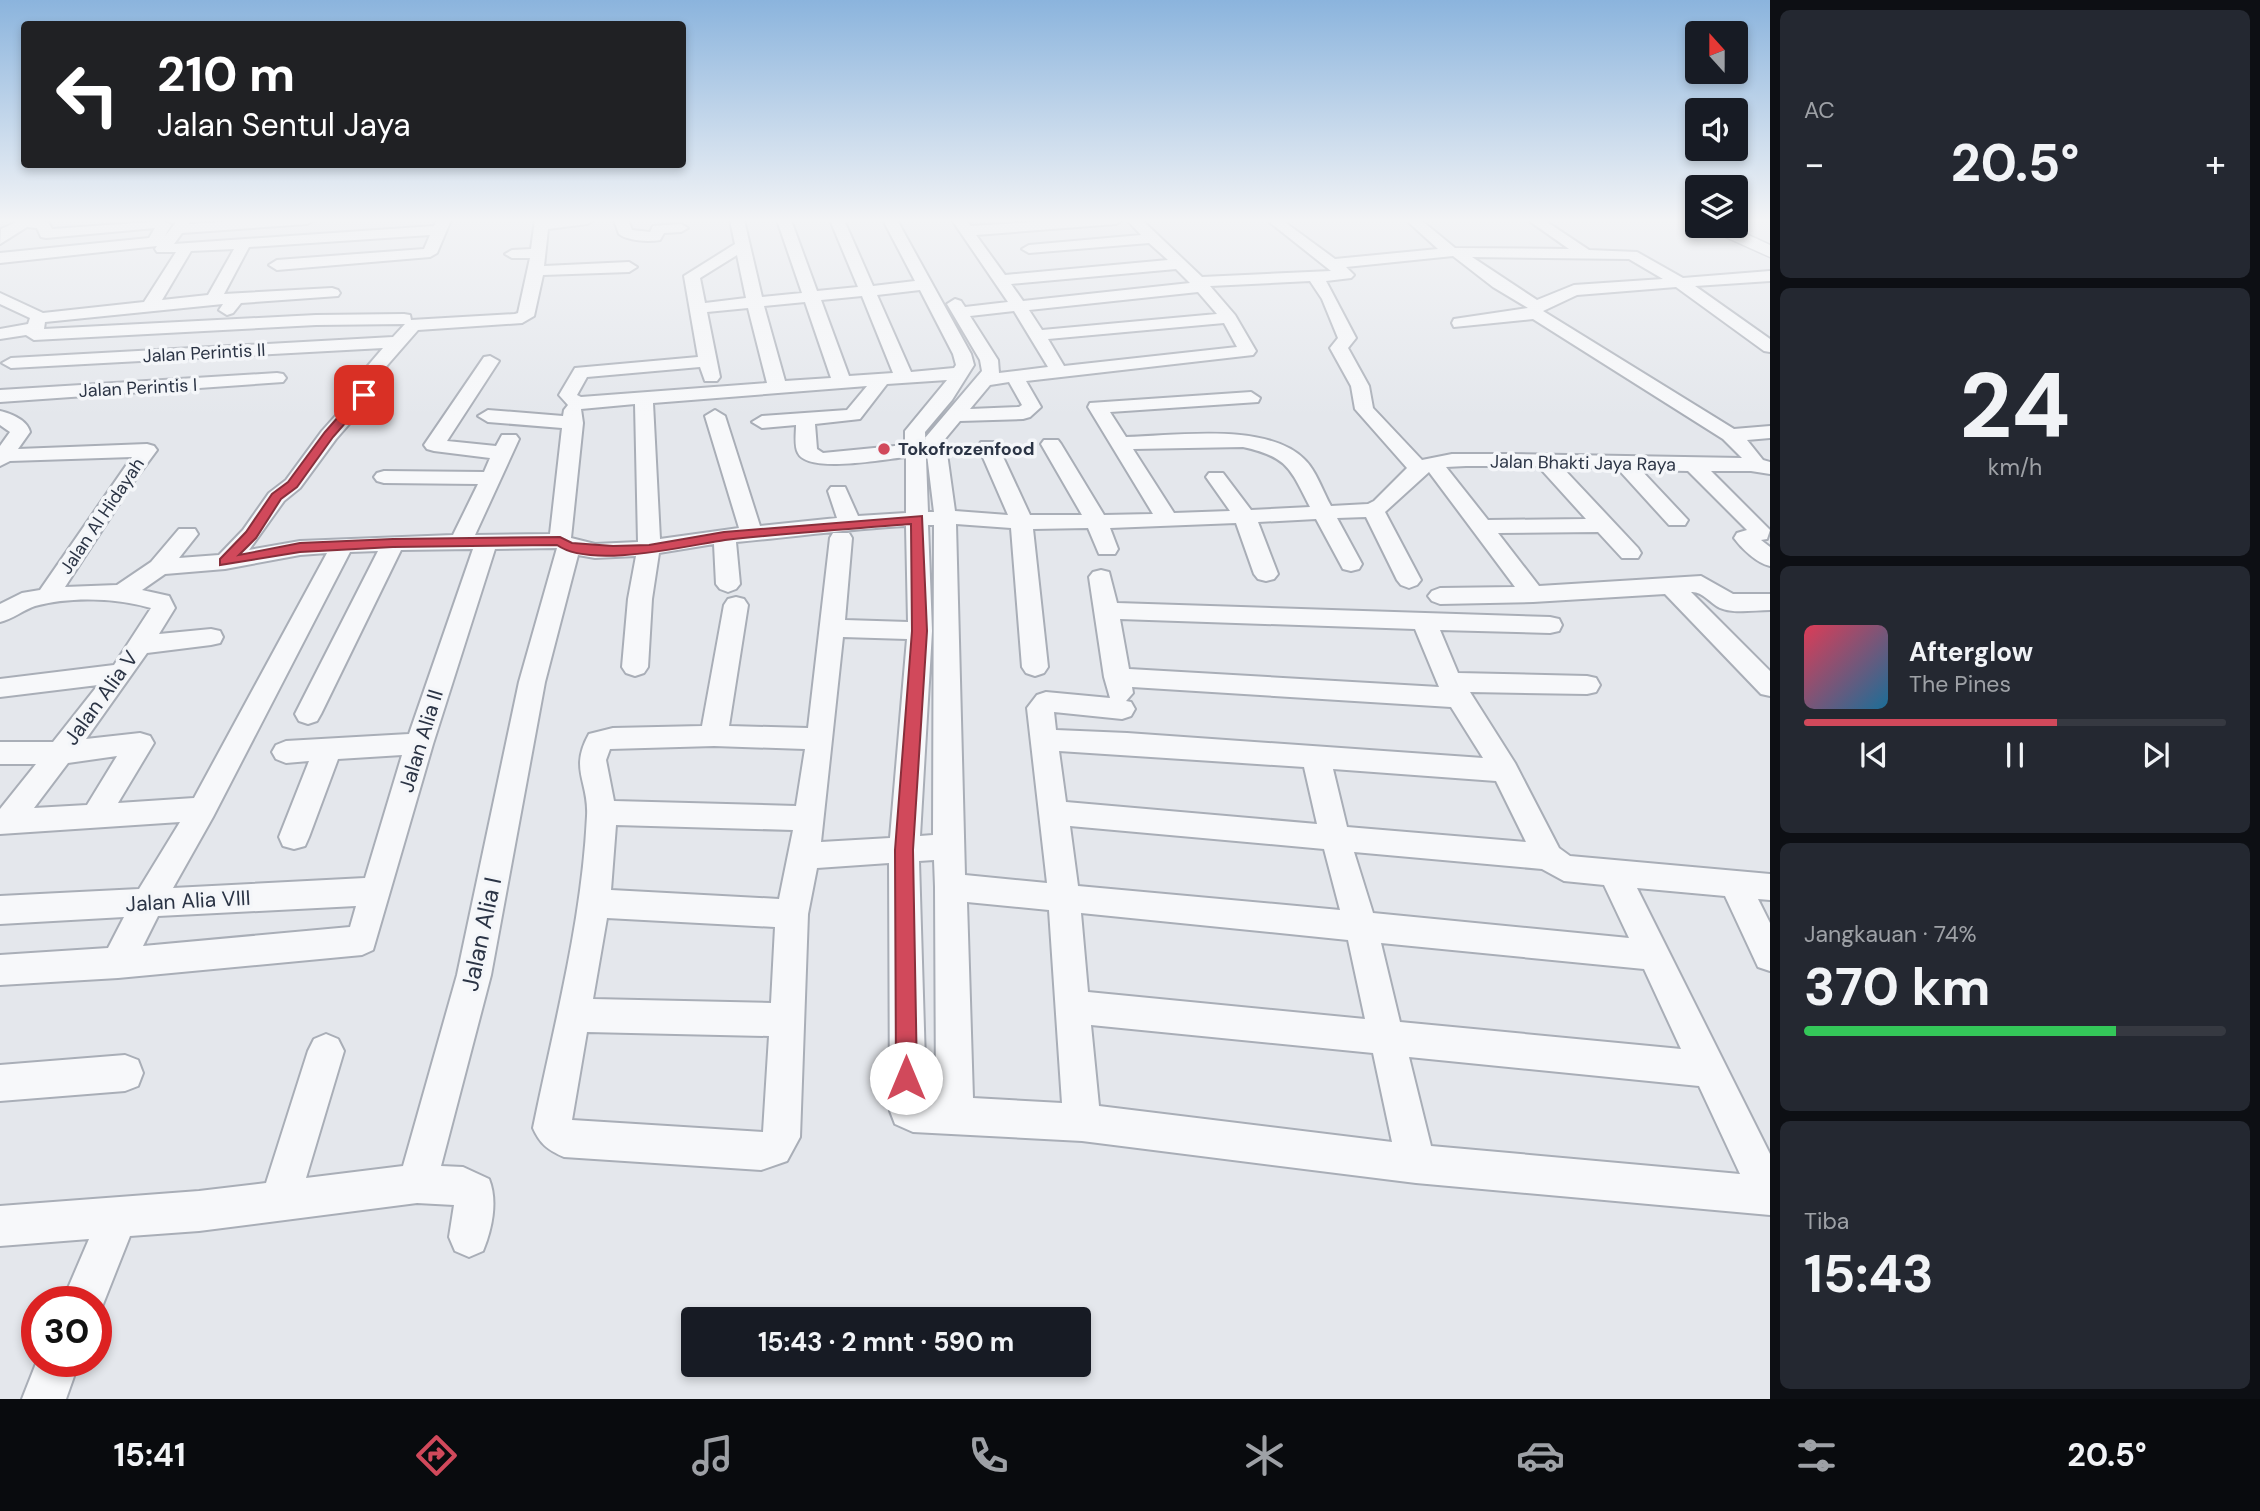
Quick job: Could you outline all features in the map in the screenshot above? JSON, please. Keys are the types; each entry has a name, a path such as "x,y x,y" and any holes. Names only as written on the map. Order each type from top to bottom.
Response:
{"street":[{"path":"151,304 162,285"},
{"path":"207,300 214,298 221,285"},
{"path":"0,334 151,304 237,298 296,285"},
{"path":"335,285 326,305 331,307 378,308 394,303"},
{"path":"225,562 251,535 276,497 293,484 329,435 364,395 368,376 413,325 523,318 526,316 533,285"},
{"path":"694,285 714,393"},
{"path":"751,285 778,389"},
{"path":"808,285 842,382"},
{"path":"866,285 904,377"},
{"path":"699,308 923,285"},
{"path":"926,285 962,354 983,373 1031,402 1032,407 1023,413 955,415"},
{"path":"945,285 989,360 955,415 936,438 945,517 948,847 956,1118"},
{"path":"1004,285 1060,373"},
{"path":"960,312 1189,285"},
{"path":"708,361 581,372 568,395 573,401 581,403 644,400 904,377 1060,373 1247,351 1227,318 1201,285"},
{"path":"1322,285 1334,304 1335,315 1347,338 1339,348 1360,386 1364,409 1426,466 1481,527 1533,594"},
{"path":"1501,285 1537,311"},
{"path":"1460,323 1537,311 1574,290 1636,285"},
{"path":"1684,285 1770,347"},
{"path":"0,298 33,311 36,327 6,370"},
{"path":"218,325 237,298"},
{"path":"163,328 180,302"},
{"name":"Jalan Bhakti Jaya Raya","path":"1537,311 1730,435 1762,465"},
{"path":"36,327 163,328 404,318"},
{"path":"1038,335 1227,318"},
{"path":"1735,322 1762,321"},
{"name":"Jalan Perintis II","path":"6,370 198,354 396,342"},
{"path":"172,386 198,354"},
{"name":"Jalan Alia II","path":"118,963 362,940 419,744 490,478 506,445 433,445 490,361"},
{"path":"983,373 915,431 920,631 904,850 907,1105 913,1114 1082,1122 1416,1164 1770,1195"},
{"name":"Jalan Perintis I","path":"0,396 277,378"},
{"path":"762,422 853,415 882,379"},
{"path":"1167,519 1097,407 1251,398"},
{"path":"635,667 640,599 649,549 644,400"},
{"path":"488,416 573,416 564,544"},
{"path":"715,416 752,535"},
{"path":"0,417 19,428 20,432 3,458"},
{"path":"805,419 807,452 813,457 915,450"},
{"path":"1730,435 1770,432"},
{"path":"1118,443 1243,441 1275,448 1297,463 1351,564"},
{"path":"1051,444 1096,520 1107,549"},
{"path":"988,446 1017,506 1021,522 1035,667"},
{"name":"Jalan Al Hidayah","path":"3,458 147,450 123,481 47,597"},
{"path":"1544,460 1630,553"},
{"name":"Jalan Bhakti Jaya Raya","path":"1426,466 1544,460 1693,466 1762,465"},
{"path":"1624,463 1677,520"},
{"path":"159,567 225,562 300,548 393,543 564,544 613,551 649,549 724,536 846,531 945,517 1021,522 1245,517 1373,510 1385,505 1426,466"},
{"path":"1693,466 1760,531 1759,534 1745,538 1770,559"},
{"path":"384,477 490,478"},
{"path":"1216,477 1245,517 1266,574"},
{"path":"820,739 714,736 613,738 599,741 592,760 602,813 594,903 552,1128 557,1134 565,1138 761,1151 774,1148 781,1136 792,914 804,856 820,739 846,531 838,491"},
{"path":"1373,510 1409,580"},
{"path":"1481,527 1602,525"},
{"path":"0,614 23,601 86,592 122,593 159,567 187,534"},
{"path":"714,736 732,594 724,536"},
{"path":"308,714 393,543"},
{"name":"Jalan Alia I","path":"418,1184 474,975 532,682 564,544"},
{"path":"0,970 118,963 342,547"},
{"path":"1101,577 1127,743"},
{"path":"1670,585 1770,687"},
{"path":"1440,596 1703,585 1730,602 1770,602"},
{"name":"Jalan Alia V","path":"3,822 62,753 122,673 163,608 161,602 122,593"},
{"path":"1107,611 1550,625"},
{"path":"1424,621 1455,690 1505,771 1548,857 1564,869 1770,887"},
{"path":"833,628 920,631"},
{"path":"140,645 211,637"},
{"path":"0,688 122,673"},
{"path":"1117,677 1455,690 1587,685"},
{"path":"1082,1122 1064,898 1040,708 1046,702 1122,709"},
{"path":"1046,740 1127,743 1505,771"},
{"path":"0,752 62,753 140,743 95,816"},
{"path":"286,752 419,744"},
{"path":"295,837 328,749"},
{"path":"1316,757 1335,837 1361,927 1416,1164"},
{"path":"3,822 203,809"},
{"path":"602,813 809,818"},
{"path":"1052,813 1548,857"},
{"path":"804,856 948,847"},
{"path":"1615,875 1770,1195"},
{"path":"1735,885 1770,956"},
{"path":"951,887 1654,955"},
{"name":"Jalan Alia VIII","path":"0,910 376,891"},
{"path":"594,903 792,914"},
{"path":"1072,1007 1709,1069"},
{"path":"572,1015 785,1020"},
{"path":"279,1202 326,1051"},
{"path":"0,1083 125,1073"},
{"path":"0,1226 279,1202 418,1184 463,1186 475,1193 469,1237"},
{"path":"90,1286 118,1217"},
{"path":"44,1399 52,1377"}],"place":[{"name":"Tokofrozenfood","path":"884,449"}],"route":[{"path":"364,395 344,416 293,484 265,510 251,535 225,562 300,548 393,543 560,541 569,547 613,551 649,549 724,536 917,519 920,631 904,850 906,1078"}]}
